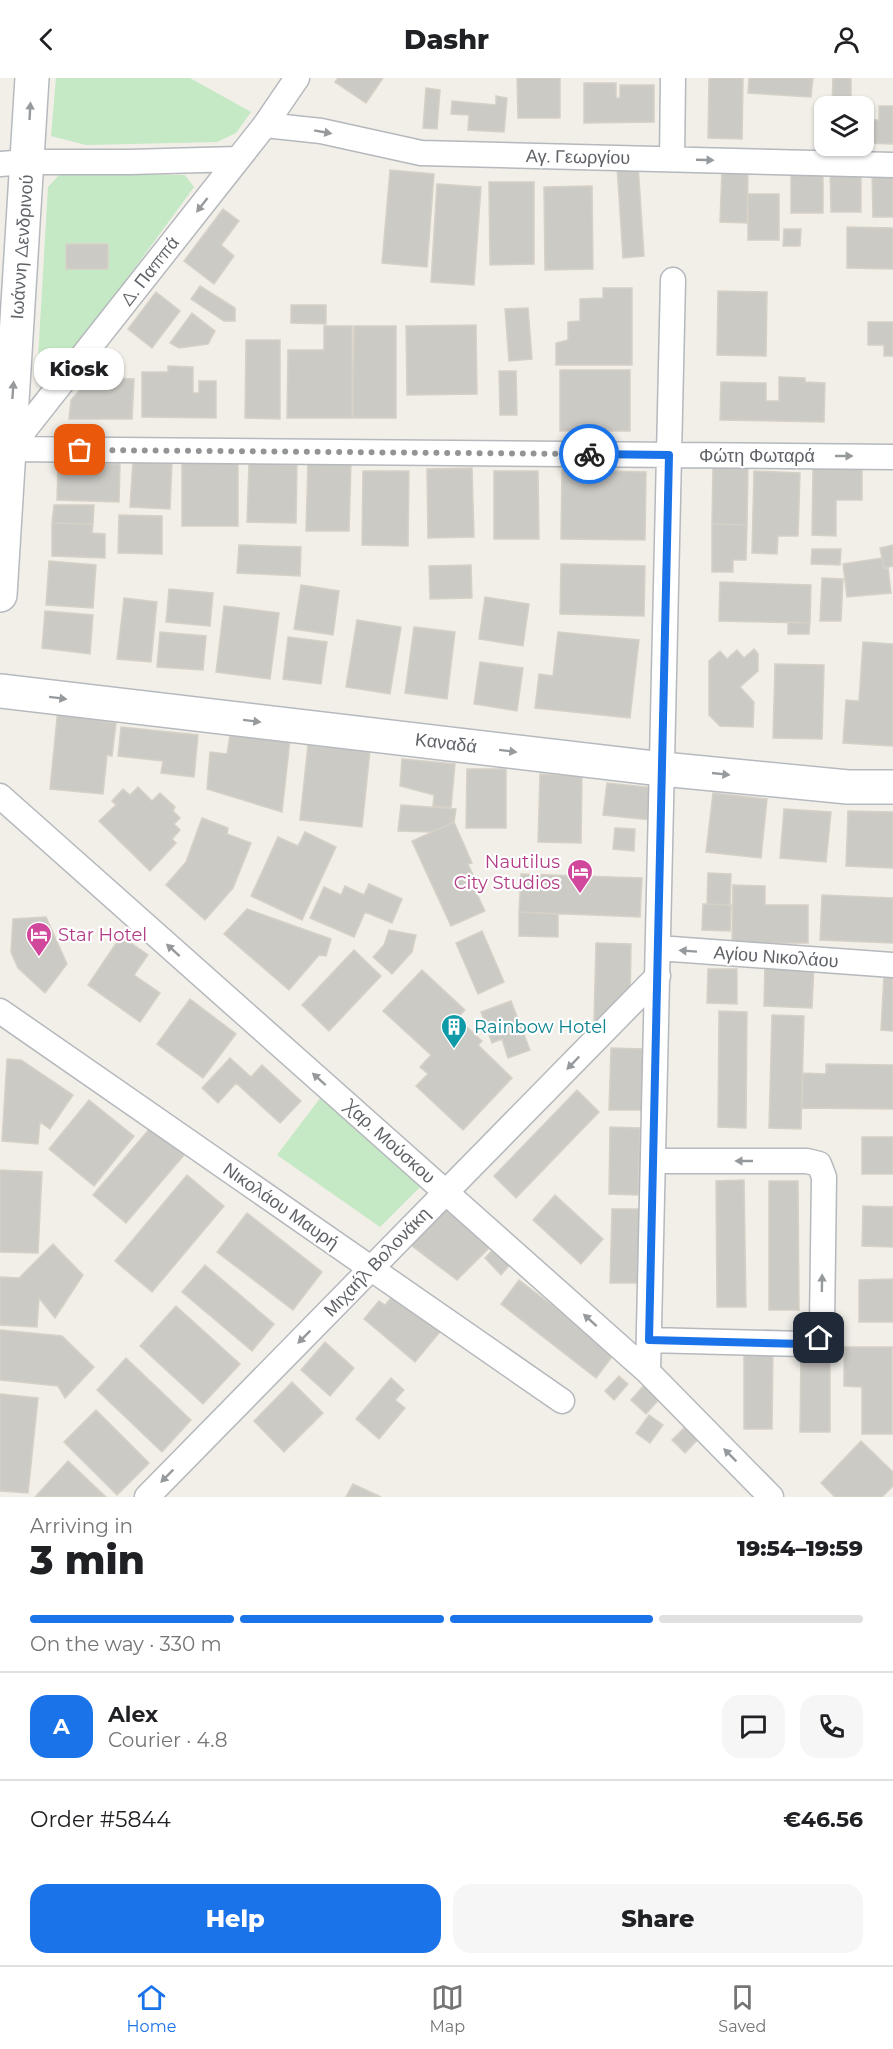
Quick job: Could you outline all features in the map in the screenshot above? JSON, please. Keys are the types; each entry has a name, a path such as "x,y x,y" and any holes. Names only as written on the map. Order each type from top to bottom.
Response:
{"street":[{"name":"Ιωάννη Δενδρινού","path":"0,595 14,163 32,78"},
{"name":"Δ. Παππά","path":"4,455 265,125 297,78"},
{"path":"672,159 673,78"},
{"name":"Αγ. Γεωργίου","path":"265,125 321,131 421,153 893,165"},
{"path":"14,163 238,159"},
{"path":"648,1372 673,280"},
{"name":"Φώτη Φωταρά","path":"4,455 893,457"},
{"name":"Καναδά","path":"0,691 662,769 848,787 893,788"},
{"name":"Χαρ. Μούσκου","path":"0,796 648,1372 771,1497"},
{"name":"Αγίου Νικολάου","path":"658,948 893,965"},
{"name":"Μιχαήλ Βολονάκη","path":"147,1497 658,976"},
{"name":"Νικολάου Μαυρή","path":"0,1011 562,1401"},
{"path":"649,1340 806,1344 819,1338 822,1324 824,1177 819,1164 807,1161 654,1161"}],"green space":[{"path":"56,78 190,78 251,112 236,133 217,142 86,145 51,136"},
{"path":"59,175 185,175 194,187 55,377 37,376 48,187"},
{"path":"321,1097 425,1182 380,1227 277,1155"}],"building":[{"path":"338,78 383,78 366,103 335,82"},
{"path":"517,78 560,78 560,118 518,118"},
{"path":"709,78 743,78 742,139 708,138"},
{"path":"749,78 813,78 811,97 748,93"},
{"path":"833,78 851,78 851,96 832,96"},
{"path":"584,83 616,83 616,98 620,98 620,85 654,85 654,122 584,123"},
{"path":"426,88 440,90 437,129 423,128"},
{"path":"496,96 507,98 504,132 468,130 469,115 451,114 452,101 496,105"},
{"path":"879,106 893,106 893,144 874,143 874,120 879,120"},
{"path":"638,164 644,256 623,258 617,166"},
{"path":"722,169 748,171 747,223 720,222"},
{"path":"390,170 434,174 427,267 382,263"},
{"path":"791,170 823,171 823,213 791,213"},
{"path":"830,170 861,170 861,212 831,212"},
{"path":"893,171 893,217 873,217 872,172"},
{"path":"489,182 534,182 534,264 490,265"},
{"path":"437,184 481,187 474,285 431,282"},
{"path":"592,186 593,269 545,270 544,187"},
{"path":"748,194 779,194 779,240 748,240"},
{"path":"223,209 239,221 221,245 234,256 214,284 184,261"},
{"path":"847,227 893,228 893,269 847,268"},
{"path":"784,229 801,229 800,246 783,246"},
{"path":"66,244 108,244 108,269 66,269"},
{"path":"200,286 235,308 235,321 224,321 191,299"},
{"path":"603,288 632,288 632,365 556,365 556,343 568,340 568,322 580,321 580,299 603,298"},
{"path":"718,291 767,292 766,356 717,355"},
{"path":"156,292 180,311 152,348 128,329"},
{"path":"291,305 326,305 326,324 291,323"},
{"path":"528,308 532,359 509,361 505,309"},
{"path":"192,313 215,331 208,344 179,348 170,343"},
{"path":"868,322 893,322 893,356 884,356 884,345 868,345"},
{"path":"476,325 477,394 407,395 406,326"},
{"path":"324,326 352,326 352,418 287,418 288,350 324,350"},
{"path":"354,326 396,326 396,418 353,418"},
{"path":"246,340 280,340 280,419 245,418"},
{"path":"168,366 193,367 193,393 199,393 199,381 216,381 216,418 142,417 142,372 168,372"},
{"path":"97,370 107,378 134,379 132,419 69,419 71,400"},
{"path":"560,370 630,370 630,431 560,431"},
{"path":"499,371 516,371 517,415 500,415"},
{"path":"779,377 805,378 805,382 825,383 824,422 720,420 721,382 766,383 766,401 779,401"},
{"path":"133,460 172,462 170,509 130,507"},
{"path":"182,460 238,460 238,526 182,526"},
{"path":"308,461 351,462 349,531 306,531"},
{"path":"58,462 120,464 119,502 57,500"},
{"path":"249,464 297,465 296,523 247,522"},
{"path":"713,466 748,467 747,525 712,524"},
{"path":"472,468 474,537 428,538 427,469"},
{"path":"813,469 862,469 862,500 836,500 836,536 812,535"},
{"path":"562,470 646,472 645,540 561,539"},
{"path":"363,471 409,471 408,546 362,545"},
{"path":"494,471 538,471 539,539 494,539"},
{"path":"754,471 800,473 798,536 778,536 777,554 752,553"},
{"path":"54,505 94,505 93,524 52,523"},
{"path":"119,515 162,516 162,554 118,553"},
{"path":"52,523 93,524 92,533 105,534 105,558 52,556"},
{"path":"712,524 747,525 746,560 733,560 733,572 712,572"},
{"path":"239,545 301,547 300,576 237,573"},
{"path":"893,545 893,566 884,568 880,548"},
{"path":"812,549 841,549 840,565 811,564"},
{"path":"882,558 884,568 888,567 891,593 847,597 843,564"},
{"path":"49,561 96,565 93,608 46,605"},
{"path":"561,564 645,566 644,616 560,614"},
{"path":"471,565 472,598 430,599 429,566"},
{"path":"822,578 843,579 841,621 820,621"},
{"path":"720,582 811,585 810,623 719,621"},
{"path":"301,585 339,591 333,635 294,629"},
{"path":"169,589 213,593 210,626 166,622"},
{"path":"485,597 529,604 523,646 479,639"},
{"path":"124,598 157,602 151,662 117,659"},
{"path":"224,606 279,613 270,679 216,672"},
{"path":"45,611 93,615 90,654 42,648"},
{"path":"357,620 401,627 390,694 346,687"},
{"path":"788,622 810,623 809,634 788,634"},
{"path":"414,627 455,632 447,699 405,693"},
{"path":"160,632 206,636 203,670 157,667"},
{"path":"558,632 639,640 630,718 535,708 539,674 553,676"},
{"path":"288,637 327,642 321,684 283,679"},
{"path":"863,642 893,644 893,746 843,743 846,700 859,701"},
{"path":"754,649 758,654 758,671 740,687 754,702 753,727 720,726 709,715 709,661 720,651 727,659 737,650 744,658"},
{"path":"480,662 523,668 517,711 474,704"},
{"path":"775,664 824,665 822,739 773,738"},
{"path":"58,708 103,712 102,721 116,723 112,756 107,755 103,794 50,789"},
{"path":"121,727 198,735 194,777 161,773 163,761 118,756"},
{"path":"230,735 290,740 282,812 207,789 210,752 227,754"},
{"path":"308,745 370,751 362,827 300,820"},
{"path":"402,759 455,764 451,807 433,806 434,795 400,786"},
{"path":"467,769 506,769 506,828 466,828"},
{"path":"540,774 582,776 581,843 538,842"},
{"path":"607,783 655,788 651,820 603,815"},
{"path":"138,787 152,801 160,793 175,807 173,811 180,818 174,824 180,830 172,839 176,843 150,871 99,821 116,805 112,801 123,789 130,795"},
{"path":"713,793 767,799 761,858 706,852"},
{"path":"401,805 456,809 454,822 432,832 398,831"},
{"path":"784,809 831,812 826,862 780,858"},
{"path":"848,811 893,812 893,868 846,866"},
{"path":"202,818 228,828 227,834 251,843 233,888 205,920 166,885 186,862"},
{"path":"454,822 472,863 468,864 478,886 474,888 485,911 451,926 412,841"},
{"path":"615,828 635,829 634,851 613,849"},
{"path":"305,832 336,847 302,920 251,896 278,837 298,846"},
{"path":"708,873 731,874 730,905 707,904"},
{"name":"Nautilus City Studios","path":"521,874 642,878 640,917 519,912"},
{"path":"369,884 402,899 392,923 365,912 354,937 310,918 324,887 341,895 345,886 364,895"},
{"path":"733,885 765,886 765,905 808,905 808,943 732,943"},
{"path":"822,895 893,898 893,943 820,940"},
{"path":"703,904 731,905 730,931 702,930"},
{"path":"247,909 331,939 326,956 319,955 289,990 224,934"},
{"path":"519,912 558,914 558,937 519,936"},
{"name":"Star Hotel","path":"46,917 67,964 45,993 18,968 11,952 13,919"},
{"path":"389,930 416,935 412,952 392,974 373,957 384,945"},
{"path":"482,931 504,982 478,994 456,943"},
{"path":"121,936 148,955 134,975 160,993 140,1022 88,985"},
{"path":"596,943 631,944 630,1002 610,1020 594,1022"},
{"path":"354,950 381,976 329,1031 302,1005"},
{"path":"765,963 814,965 812,1008 764,1006"},
{"path":"708,969 737,969 737,1004 707,1003"},
{"name":"Rainbow Hotel","path":"422,970 465,1010 450,1025 457,1032 464,1024 482,1041 478,1045 512,1078 463,1130 416,1086 428,1074 420,1067 431,1055 383,1011"},
{"path":"884,975 893,976 893,1031 881,1030"},
{"path":"190,999 236,1034 203,1078 157,1044"},
{"path":"511,1001 530,1050 508,1058 502,1039 492,1043 481,1012"},
{"path":"719,1011 747,1012 746,1128 718,1127"},
{"path":"772,1015 804,1016 801,1129 769,1128"},
{"path":"611,1048 643,1049 642,1110 609,1110"},
{"path":"230,1058 251,1077 262,1065 301,1101 280,1123 236,1083 218,1103 202,1088"},
{"path":"7,1059 21,1060 73,1095 50,1129 40,1122 38,1144 2,1141"},
{"path":"826,1064 893,1065 893,1109 802,1108 803,1073 826,1074"},
{"path":"577,1090 599,1112 516,1198 494,1176"},
{"path":"89,1100 134,1136 94,1186 49,1149"},
{"path":"151,1127 184,1155 126,1223 93,1195"},
{"path":"610,1127 640,1128 638,1195 609,1194"},
{"path":"862,1137 893,1137 893,1174 862,1174"},
{"path":"0,1170 42,1172 38,1253 0,1252"},
{"path":"187,1175 224,1206 152,1292 115,1261"},
{"path":"744,1180 746,1307 717,1307 716,1181"},
{"path":"769,1181 798,1181 799,1310 769,1310"},
{"path":"555,1195 603,1239 581,1264 533,1220"},
{"path":"452,1202 495,1242 457,1280 408,1243"},
{"path":"863,1206 893,1207 893,1247 862,1246"},
{"path":"612,1209 640,1209 638,1283 610,1283"},
{"path":"247,1213 322,1272 293,1310 217,1252"},
{"path":"53,1244 83,1275 55,1318 39,1298 37,1327 0,1325 0,1277 19,1278"},
{"path":"498,1244 514,1260 501,1275 485,1258"},
{"path":"205,1265 274,1324 252,1351 182,1292"},
{"path":"893,1279 893,1322 859,1322 859,1280"},
{"path":"519,1280 615,1353 596,1378 501,1304"},
{"path":"399,1289 444,1327 415,1362 364,1319 379,1301 385,1305"},
{"path":"176,1306 240,1364 203,1404 140,1346"},
{"path":"0,1330 62,1336 94,1367 65,1398 58,1386 0,1380"},
{"path":"325,1342 354,1368 330,1396 301,1370"},
{"path":"844,1347 892,1347 892,1434 862,1434 862,1387 844,1386"},
{"path":"744,1349 773,1349 772,1429 744,1429"},
{"path":"801,1349 830,1349 830,1432 800,1432"},
{"path":"126,1358 191,1420 162,1452 97,1390"},
{"path":"619,1376 628,1384 614,1400 605,1391"},
{"path":"391,1378 404,1390 395,1400 405,1408 379,1439 356,1419"},
{"path":"292,1382 323,1413 284,1452 254,1421"},
{"path":"647,1382 662,1396 646,1414 631,1400"},
{"path":"0,1394 38,1398 28,1493 0,1491"},
{"path":"96,1410 149,1463 117,1495 64,1442"},
{"path":"649,1415 663,1425 650,1443 636,1433"},
{"path":"686,1426 699,1438 685,1453 672,1440"},
{"path":"861,1441 893,1472 893,1486 882,1497 835,1497 821,1483"},
{"path":"68,1461 106,1497 35,1497"},
{"path":"353,1484 381,1497 346,1497"}],"way so far":[{"path":"80,450 589,454"}],"place":[{"name":"Kiosk","path":"80,450"},
{"name":"Nautilus City Studios","path":"580,895"},
{"name":"Star Hotel","path":"39,958"},
{"name":"Rainbow Hotel","path":"454,1050"}],"route":[{"path":"589,454 669,455 649,1340 806,1344 819,1338"}]}
